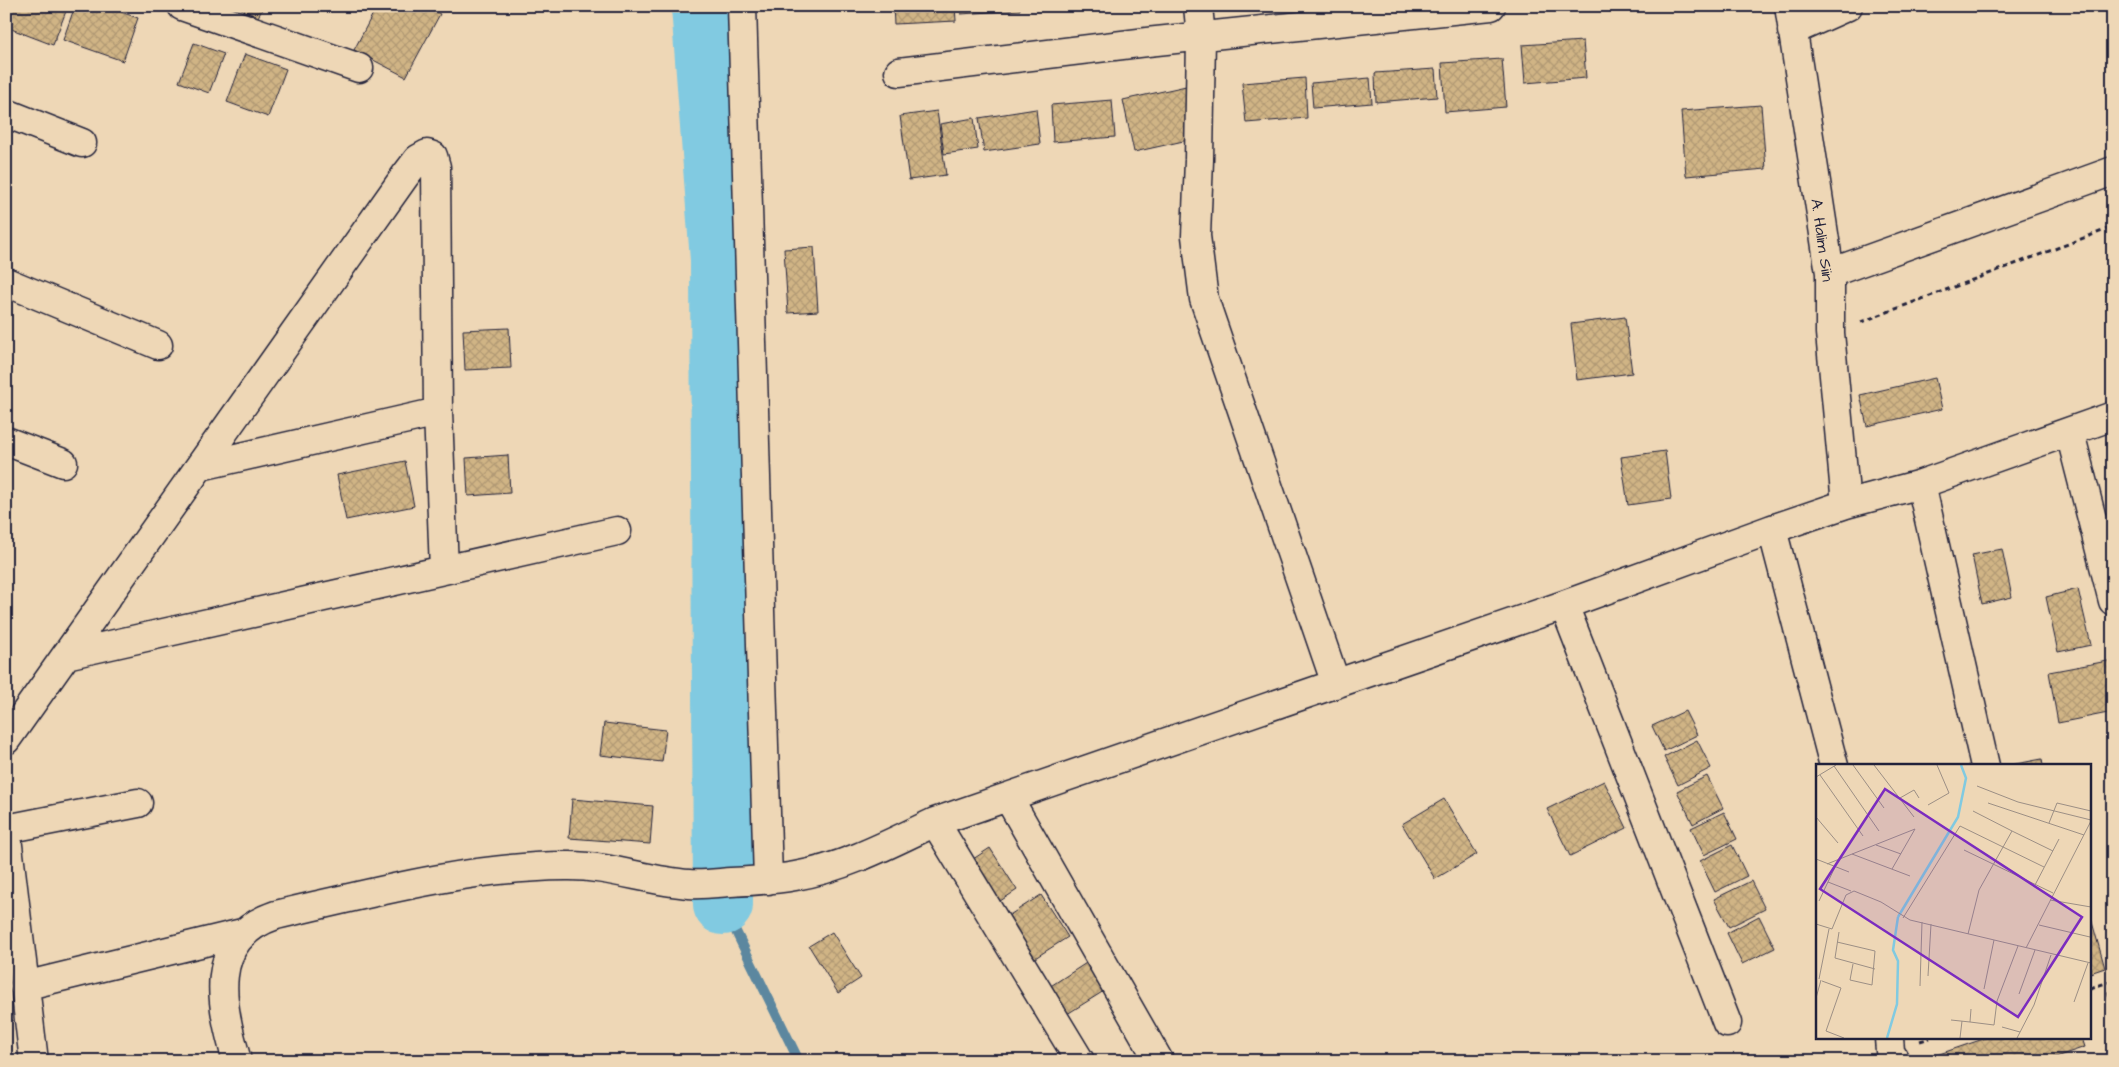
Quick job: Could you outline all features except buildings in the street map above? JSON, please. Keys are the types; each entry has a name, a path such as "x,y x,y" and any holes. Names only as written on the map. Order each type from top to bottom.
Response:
{"street":[{"path":"182,6 359,68"},
{"path":"742,6 766,880"},
{"path":"1198,6 1200,37 1199,160 1196,236 1204,300 1336,684"},
{"path":"898,72 1491,6"},
{"path":"1790,19 1848,6"},
{"name":"A. Halim Siin","path":"1790,19 1830,273 1830,333 1846,504"},
{"path":"6,113 82,143"},
{"path":"6,740 418,159 427,154 433,156 436,167 438,412 444,570"},
{"path":"1830,273 2113,171"},
{"path":"6,282 158,345"},
{"path":"202,466 438,412"},
{"path":"237,1061 227,1026 222,978 234,945 246,932 265,919 276,915 424,881 501,870 567,866 606,868 690,884 766,880 796,876 834,866 882,847 935,822 1564,605 1772,529 1846,504 1921,484 2070,433 2113,416"},
{"path":"2070,433 2113,601"},
{"path":"6,441 63,463"},
{"path":"1921,484 1985,764"},
{"path":"1772,529 1833,764"},
{"path":"66,654 617,531"},
{"path":"1564,605 1727,1023"},
{"path":"1008,797 1159,1061"},
{"path":"34,1061 6,829 138,803"},
{"path":"935,822 1080,1061"},
{"path":"24,986 246,932"},
{"path":"1889,1040 1890,1051 1895,1061"}],"path":[{"path":"1830,333 2113,227"},
{"path":"2092,987 2113,981"}],"waterway":[{"path":"701,6 720,260 723,905"},
{"path":"723,905 799,1061"}]}
